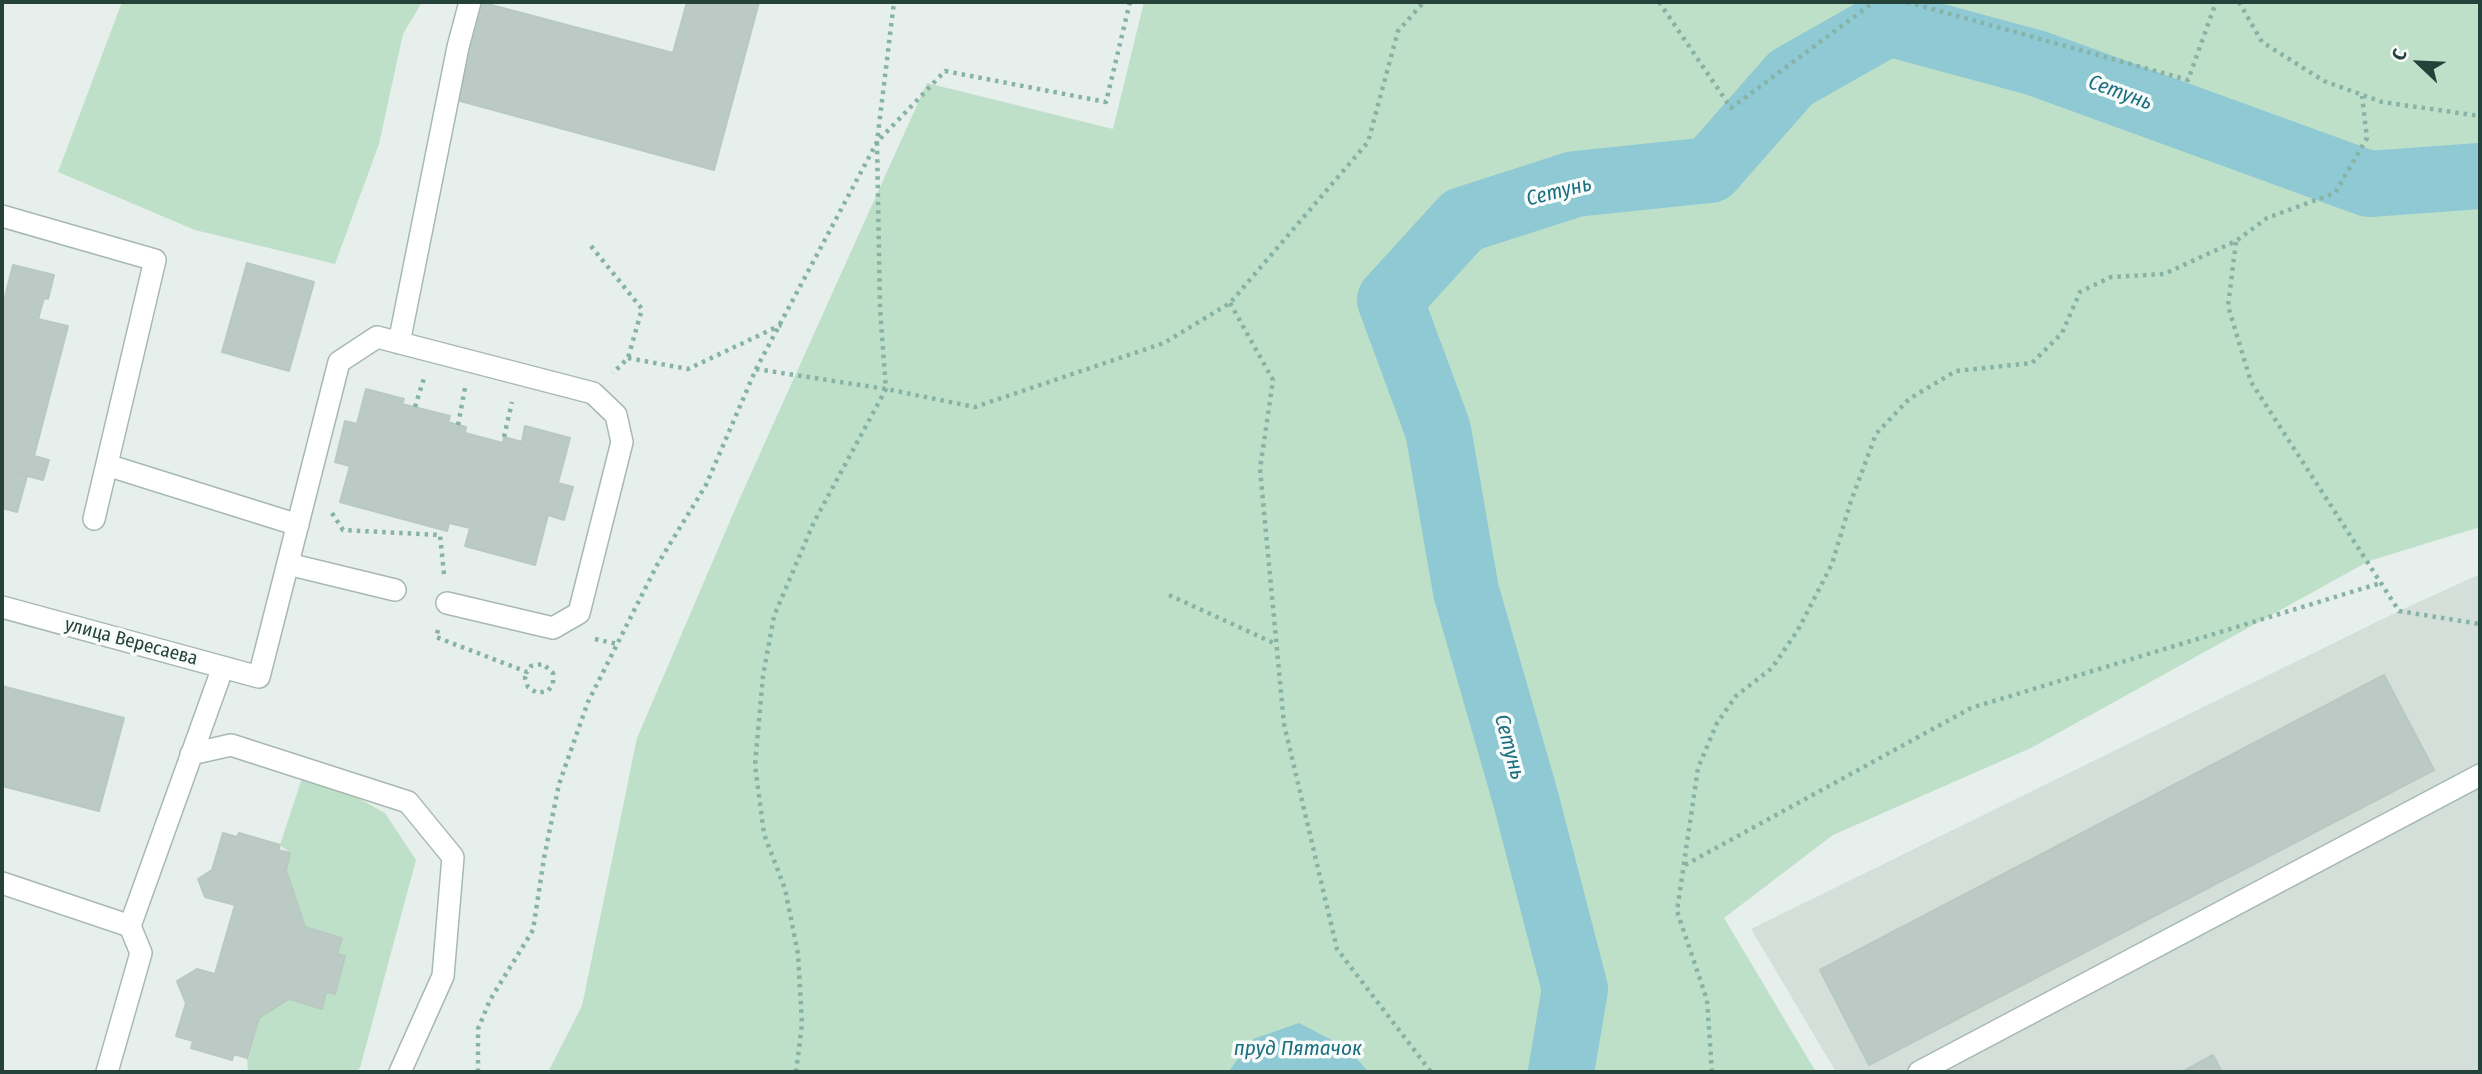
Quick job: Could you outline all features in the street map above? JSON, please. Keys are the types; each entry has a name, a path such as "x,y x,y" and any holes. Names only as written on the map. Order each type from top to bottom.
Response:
{"street":[{"path":"399,343 458,47 470,2"},
{"path":"2,216 155,260 93,519"},
{"path":"395,590 288,564 339,362 377,337 593,393 616,415 622,442 579,613 553,628 447,603"},
{"path":"107,465 298,525"},
{"name":"улица Вересаева","path":"2,607 260,677 288,564"},
{"path":"107,1072 141,953 130,926 223,667"},
{"path":"191,754 231,745 408,802 453,857 443,976 400,1072"},
{"path":"1919,1072 2480,775"},
{"path":"2,883 130,926"}],"path":[{"path":"796,1072 803,1024 798,954 785,889 764,834 755,765 763,676 774,616 809,534 886,389 880,309 877,142 894,2"},
{"path":"478,1072 478,1029 490,1000 533,930 559,784 588,702 657,565 706,485 756,369 877,142 945,71 1106,102 1130,2"},
{"path":"756,369 886,389 975,407 1164,343 1230,303 1368,142 1398,31 1424,2"},
{"path":"1659,2 1731,108 1874,2"},
{"path":"1907,2 2188,80 2216,2"},
{"path":"2239,2 2262,42 2324,81 2382,102 2480,116"},
{"path":"1712,1072 1707,1000 1677,911 1698,768 1717,723 1736,696 1772,668 1798,630 1832,564 1876,433 1909,399 1956,371 2032,363 2062,333 2080,292 2111,278 2164,274 2236,241 2267,218 2335,192 2367,138 2362,96"},
{"path":"2236,241 2228,306 2251,382 2399,611 2480,624"},
{"path":"591,246 642,309 628,358 593,393"},
{"path":"1230,303 1273,380 1260,469 1284,723 1337,949 1431,1072"},
{"path":"628,358 688,369 781,325"},
{"path":"415,407 426,371"},
{"path":"504,437 519,374"},
{"path":"458,425 467,378"},
{"path":"328,507 344,530 440,535 447,603 436,637 527,672"},
{"path":"1684,866 1971,708 2381,583"},
{"path":"1169,595 1277,644"},
{"path":"543,664 553,673 553,684 548,691 537,693 528,687 525,678 527,672 531,666 543,664"}],"shaded area":[{"path":"2480,574 2480,1072 1836,1072 1751,929 2399,611"}],"green space":[{"path":"122,2 422,2 403,34 379,144 335,264 195,230 58,172"},
{"path":"1144,2 2480,2 2480,527 2369,561 2031,748 1833,835 1724,918 1816,1072 1369,1072 1347,1048 1253,1039 1228,1072 548,1072 582,1006 637,738 739,500 927,83 1113,129"},
{"path":"305,769 385,813 416,860 360,1068 355,1072 248,1072 247,1058 259,1018 289,999 322,1009 326,992 335,994 345,957 337,954 342,937 305,927 286,870 290,853 280,845"}],"water":[{"name":"пруд Пятачок","path":"1299,1023 1347,1048 1369,1072 1228,1072 1253,1039"}],"building":[{"path":"480,2 673,53 687,2 759,2 714,170 453,99"},
{"path":"247,263 314,282 289,371 222,352"},
{"path":"13,265 54,275 48,299 44,298 38,319 68,326 34,456 49,460 43,480 2,469 2,309"},
{"path":"366,389 404,399 402,404 450,416 448,422 466,427 465,433 503,443 504,437 522,442 525,426 570,438 558,483 573,487 564,520 548,515 535,565 465,546 470,528 449,523 447,531 340,502 350,466 335,462 345,421 357,424"},
{"path":"2,469 27,476 17,512 2,508"},
{"path":"2384,675 2434,770 1869,1065 1820,970"},
{"path":"2,686 124,718 99,811 2,786"},
{"path":"223,833 237,837 239,833 280,845 278,850 290,853 286,870 305,927 342,938 337,954 345,956 335,994 326,992 322,1009 289,999 259,1018 247,1058 234,1054 232,1060 191,1048 193,1041 176,1036 186,1003 177,981 197,969 215,974 235,905 205,897 198,879 212,870"},
{"path":"2213,1055 2222,1072 2182,1072"}],"waterway":[{"name":"Сетунь","path":"1561,1072 1575,989 1526,800 1466,591 1438,430 1390,300 1463,220 1575,184 1710,170 1791,78 1888,23 2036,63 2369,184 2480,176"}]}
